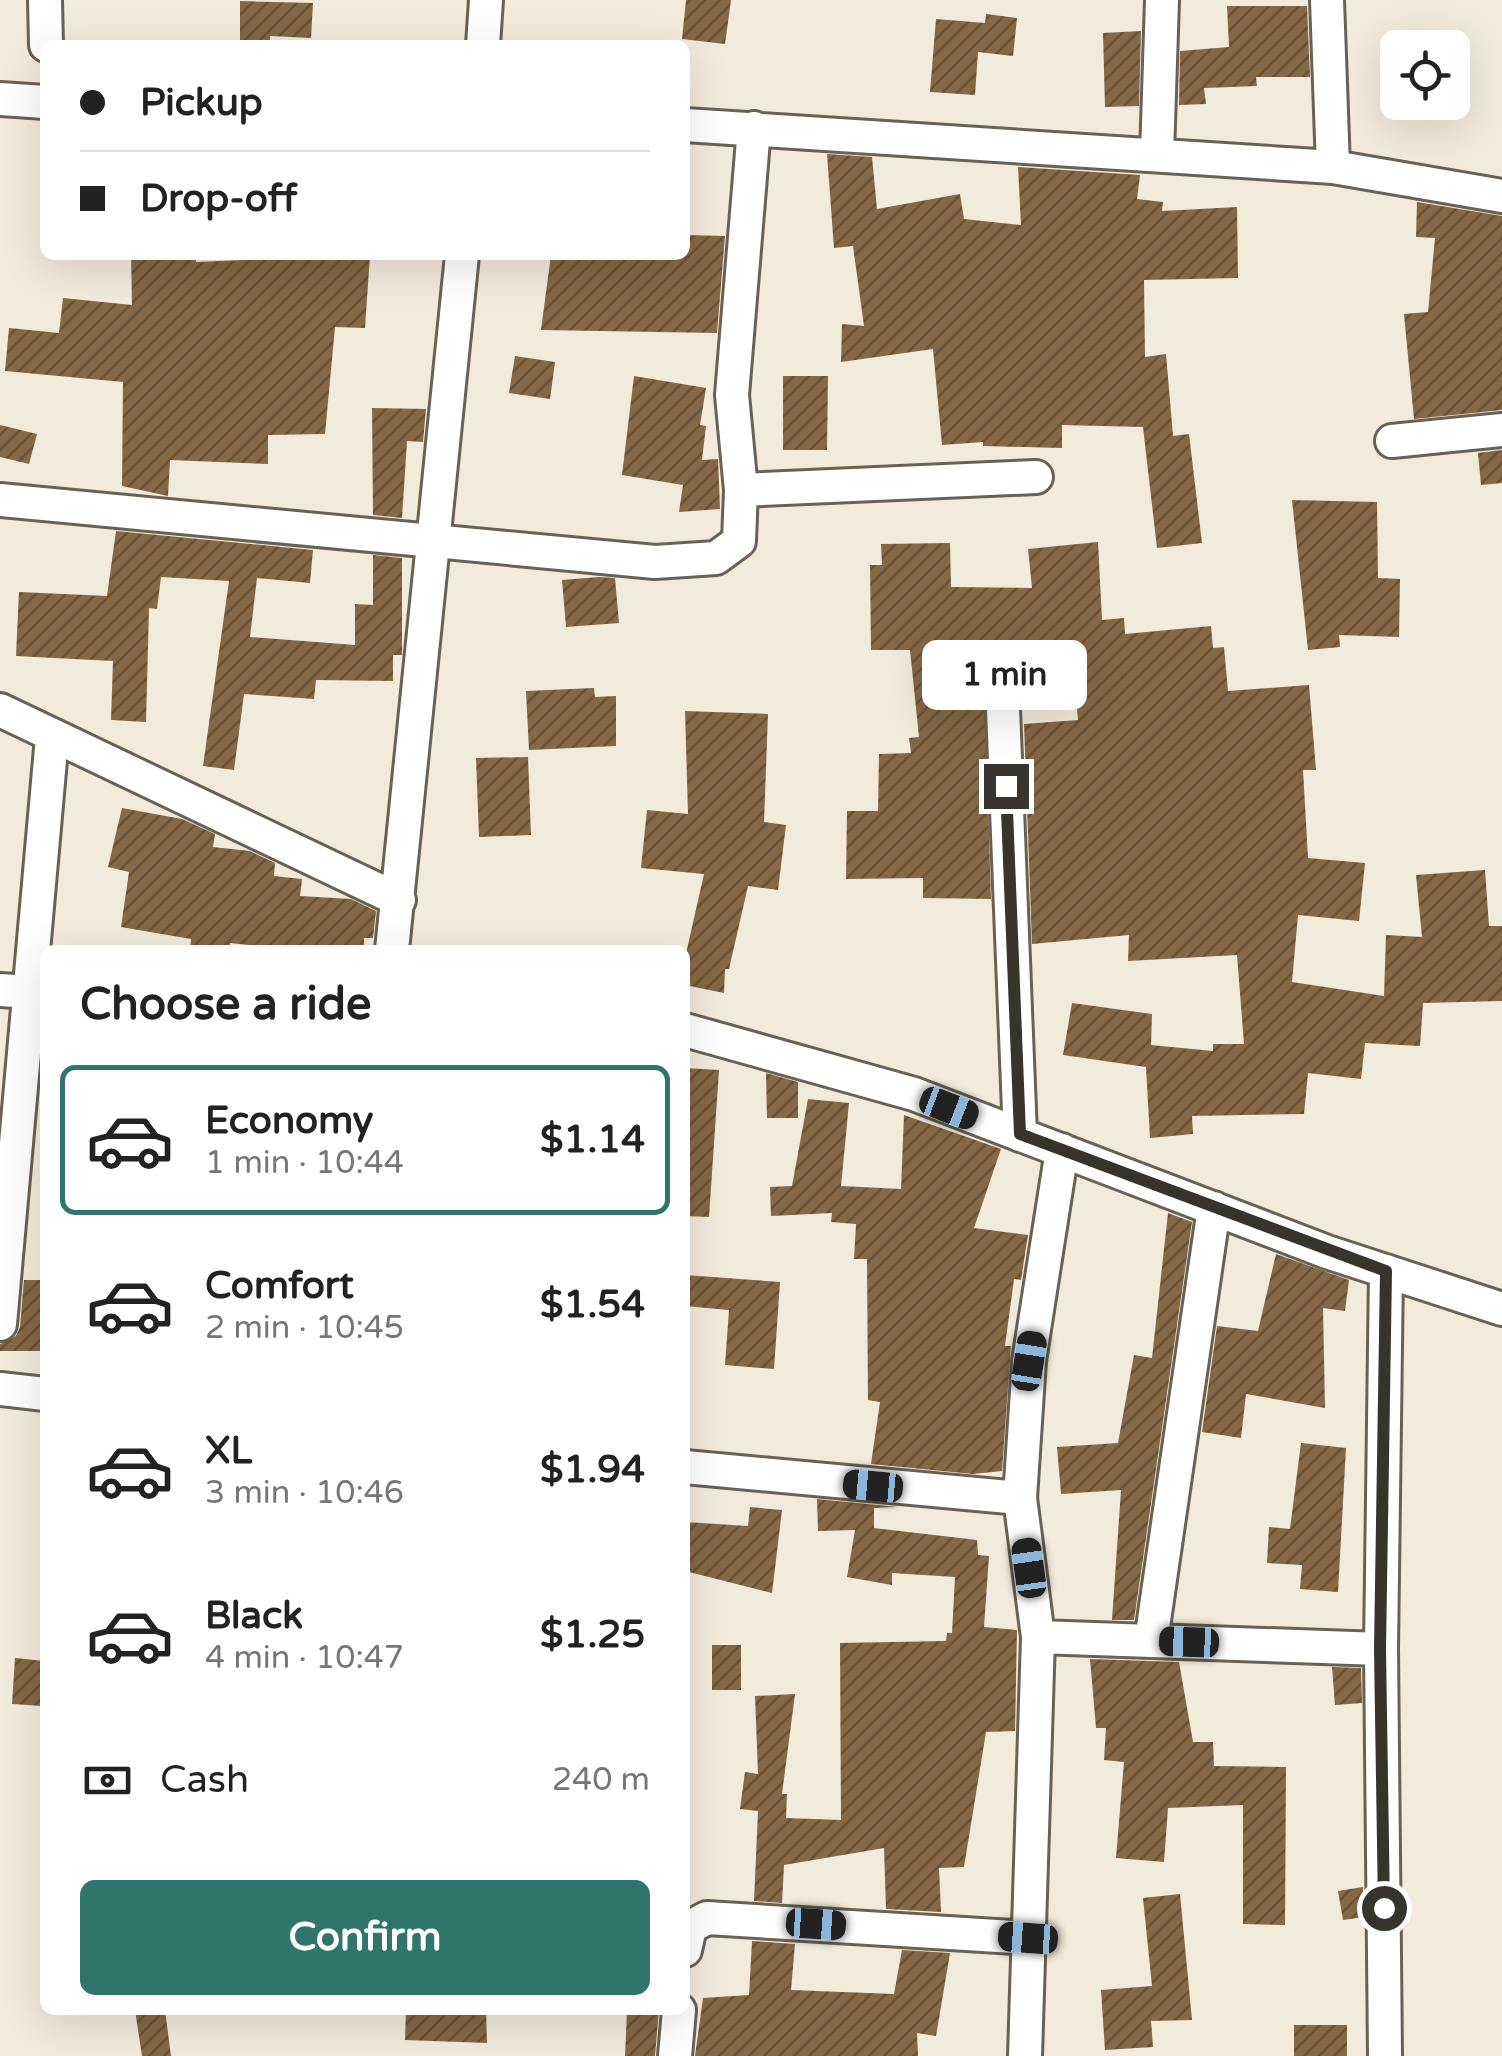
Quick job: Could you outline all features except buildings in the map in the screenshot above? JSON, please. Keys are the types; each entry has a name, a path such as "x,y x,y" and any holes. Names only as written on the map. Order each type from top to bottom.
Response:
{"street":[{"path":"45,0 46,40"},
{"path":"482,40 486,0"},
{"path":"1157,155 1162,0"},
{"path":"1326,0 1333,166"},
{"path":"0,100 40,102"},
{"path":"690,125 1333,166 1502,196"},
{"path":"0,500 655,562 716,558 739,541 741,490 732,395 754,128"},
{"path":"393,945 461,260"},
{"path":"1392,441 1502,430"},
{"path":"741,490 1036,477"},
{"path":"1003,709 1020,1134"},
{"path":"0,710 399,900"},
{"path":"0,1324 25,992 52,737"},
{"path":"690,1031 914,1094 1386,1271 1502,1309"},
{"path":"1025,2056 1038,1637 1020,1498 1029,1361 1062,1150"},
{"path":"1150,1641 1214,1208"},
{"path":"1386,1271 1380,1649 1386,2056"},
{"path":"0,1389 40,1393"},
{"path":"690,1468 1020,1498"},
{"path":"1038,1637 1380,1649"},
{"path":"690,1927 708,1918 1028,1938"},
{"path":"675,2056 679,2015"}],"route":[{"path":"1006,786 1020,1134 1386,1271 1380,1649 1384,1908"}]}
